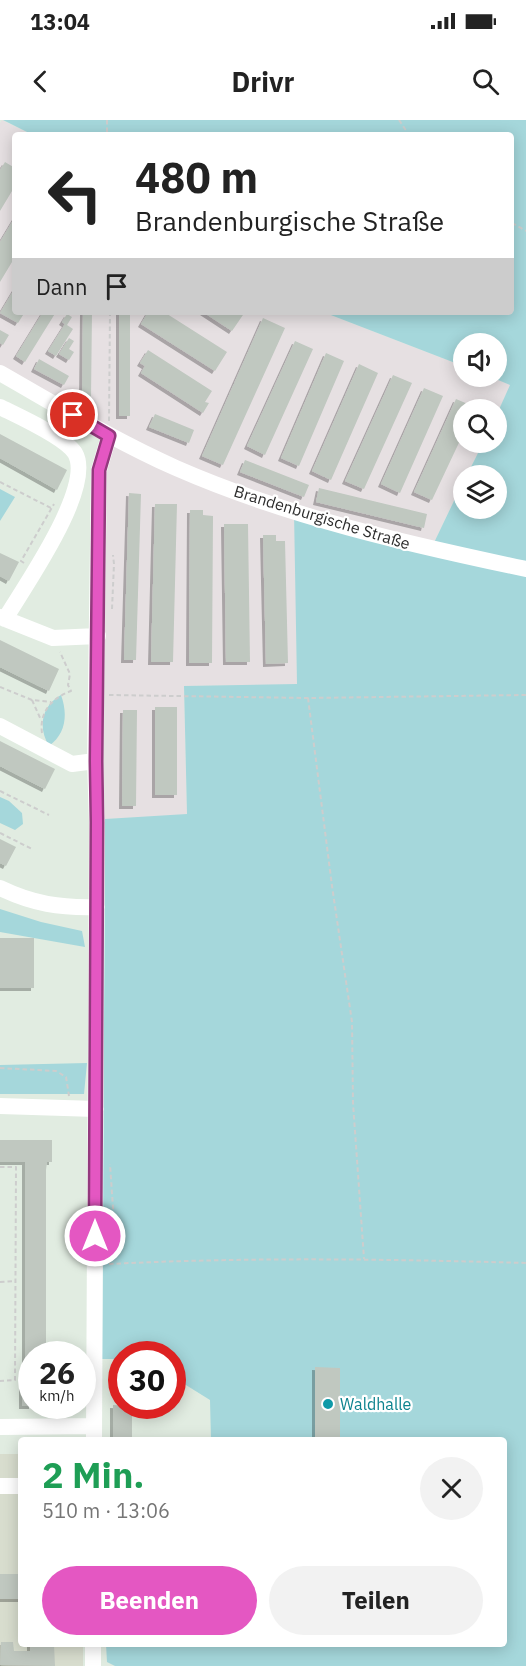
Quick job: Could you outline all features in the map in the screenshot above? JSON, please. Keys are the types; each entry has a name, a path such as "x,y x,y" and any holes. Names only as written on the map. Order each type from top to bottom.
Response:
{"street":[{"name":"Brandenburgische Straße","path":"0,373 109,436 175,468 238,493 294,512 431,549 526,569"},
{"path":"0,407 59,438 75,453 79,471 73,496 60,527 2,618 53,638 98,636"},
{"path":"0,1427 94,1433 99,470 109,436"},
{"path":"0,726 72,764 96,761"},
{"path":"5,890 46,905 65,908 97,907"},
{"path":"0,1106 96,1109"},
{"path":"0,1486 18,1486"},
{"path":"93,1647 93,1666"}],"path":[{"path":"109,436 110,315"},
{"path":"0,482 51,508"},
{"path":"41,721 51,702 71,692 68,685 70,674 53,638"},
{"path":"0,687 32,700 51,702"},
{"path":"97,695 308,698 526,695"},
{"path":"308,698 352,1022 353,1103 364,1259"},
{"path":"32,700 49,746 47,751"},
{"path":"0,791 49,815"},
{"path":"0,833 32,849"},
{"path":"0,1068 56,1071 66,1077 69,1095 68,1109"},
{"path":"0,1167 16,1167 15,1380 0,1381"},
{"path":"107,1264 364,1259 526,1263"},
{"path":"0,1282 15,1281"}],"shaded area":[{"path":"2,120 27,132 12,132 12,315 331,315 453,362 453,387 507,387 507,383 511,384 504,399 453,399 453,453 478,453 472,465 453,465 453,503 431,549 295,512 297,685 184,686 187,815 105,819 98,604 109,436 0,373 0,123"},
{"path":"3,120 526,120 526,1666 115,1666 107,1662 106,1647 507,1647 507,1437 211,1437 210,1400 186,1385 186,1341 108,1341 108,1359 102,1359 105,819 187,814 184,686 297,684 294,512 431,549 453,503 453,519 507,519 507,465 472,465 478,453 507,453 507,399 504,399 510,385 507,384 507,333 453,333 453,362 331,315 514,315 514,132 27,132"},
{"path":"0,489 15,497 0,521"},
{"path":"61,695 64,723 59,736 49,746 43,732 43,718 49,705"},
{"path":"0,797 9,801 22,813 23,824 15,830 0,823"},
{"path":"0,909 41,922 82,931 85,947 0,932"},
{"path":"87,1063 84,1094 0,1094 0,1065"},
{"path":"0,1454 18,1454 18,1647 83,1647 83,1666 0,1666"}],"building":[{"path":"5,162 12,166 12,191 0,211 0,170"},
{"path":"12,222 12,262 0,282 0,242"},
{"path":"12,293 12,315 23,315 18,323 0,313"},
{"path":"41,315 54,315 25,362 16,356"},
{"path":"66,315 72,317 67,325 73,329 56,356 48,351 65,324 62,322"},
{"path":"83,315 92,315 91,399 82,399"},
{"path":"119,315 130,315 130,416 119,416"},
{"path":"146,315 169,315 227,352 215,371 141,324"},
{"path":"208,315 243,315 232,331"},
{"path":"263,318 285,328 223,465 202,456"},
{"path":"0,330 9,335 3,345 0,343"},
{"path":"69,338 74,341 69,349 74,352 69,360 59,354"},
{"path":"295,341 313,349 265,455 247,446"},
{"path":"148,350 212,391 205,402 209,403 203,413 141,373 145,366 140,363"},
{"path":"326,353 344,361 299,466 281,458"},
{"path":"39,359 69,376 64,385 34,369"},
{"path":"359,364 378,373 331,480 312,471"},
{"path":"393,375 412,383 364,489 345,481"},
{"path":"424,388 443,396 400,493 381,484"},
{"path":"453,406 454,453 432,500 414,492"},
{"path":"155,414 194,430 189,443 149,427"},
{"path":"0,434 67,470 57,490 0,458"},
{"path":"245,460 309,485 304,497 240,472"},
{"path":"319,488 427,514 424,528 316,502"},
{"path":"129,493 141,494 136,660 124,660"},
{"path":"155,504 177,504 173,662 151,662"},
{"path":"190,510 203,510 203,515 213,516 212,663 189,663"},
{"path":"224,524 248,524 250,662 226,662"},
{"path":"263,535 276,535 276,541 285,541 288,663 266,664"},
{"path":"0,553 19,562 9,581 0,576"},
{"path":"0,640 59,669 49,691 0,667"},
{"path":"155,707 177,707 177,795 155,795"},
{"path":"123,710 137,710 136,806 122,806"},
{"path":"0,741 55,769 45,789 0,766"},
{"path":"0,839 16,847 6,866 0,863"},
{"path":"0,938 34,938 34,988 0,988"},
{"path":"0,1140 52,1140 52,1162 47,1162 46,1170 46,1341 25,1341 25,1162 0,1162"},
{"name":"Waldhalle","path":"315,1367 340,1368 340,1437 315,1437"},
{"path":"113,1419 132,1419 132,1437 113,1437"},
{"path":"0,1574 18,1574 18,1599 0,1599"},
{"path":"1,1642 13,1642 14,1651 30,1651 30,1647 54,1647 55,1666 0,1665"}],"place":[{"name":"Waldhalle","path":"328,1404"}],"route":[{"path":"73,415 109,436 99,470 96,687 95,1236"}]}
